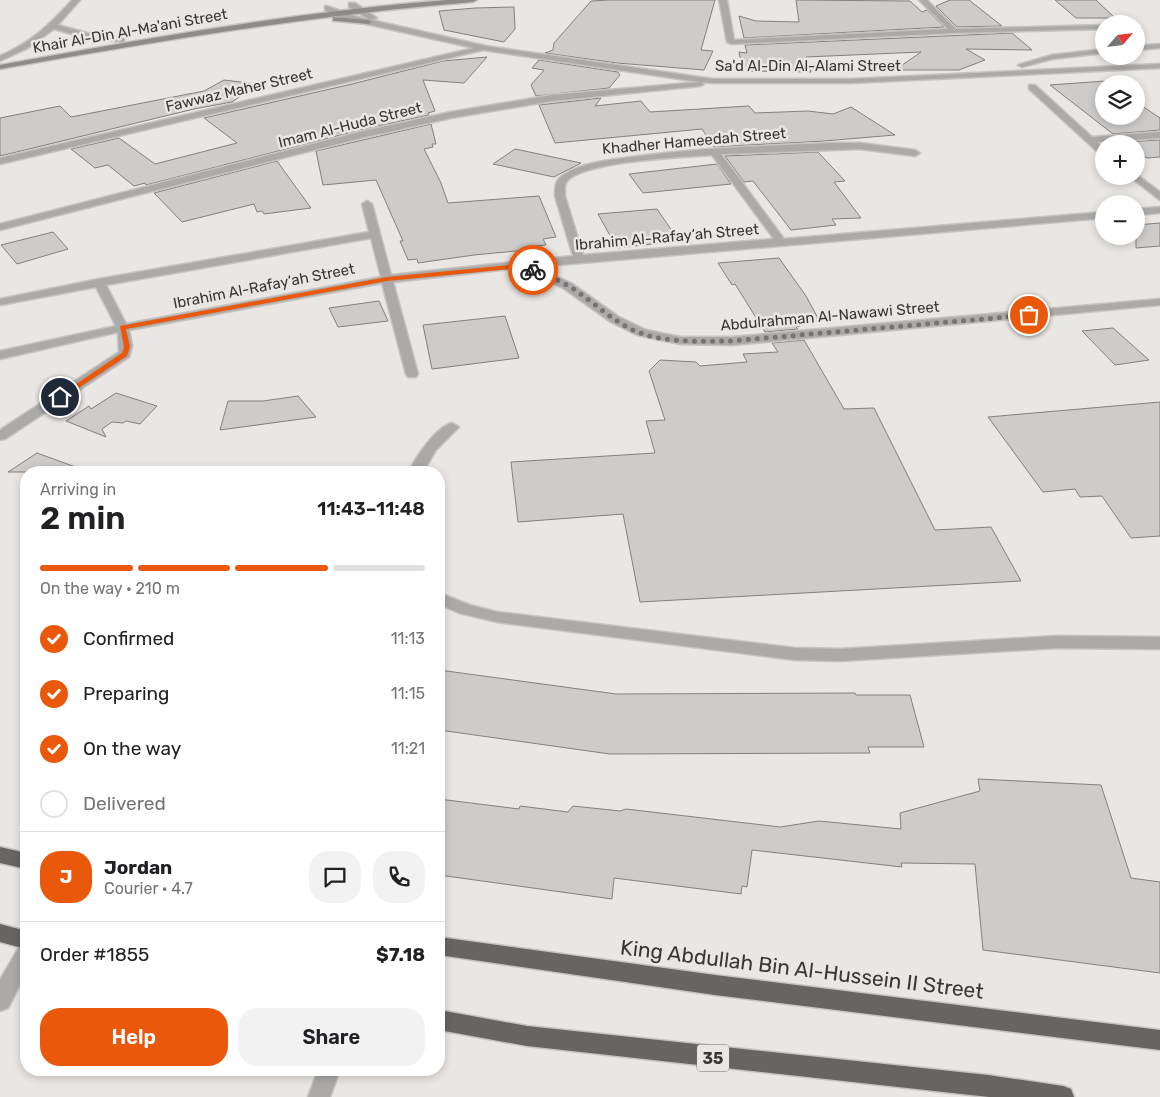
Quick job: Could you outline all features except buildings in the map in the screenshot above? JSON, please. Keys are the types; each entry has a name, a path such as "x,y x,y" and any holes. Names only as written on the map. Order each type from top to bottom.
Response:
{"highway":[{"path":"0,855 20,860"},
{"path":"0,933 20,938"},
{"name":"King Abdullah Bin Al-Hussein II Street","path":"445,947 715,985 1160,1040"},
{"name":"35","path":"445,1021 527,1036 988,1086 1063,1097"}],"street":[{"path":"0,61 33,44 54,26 76,0"},
{"name":"Khair Al-Din Al-Ma'ani Street","path":"0,67 409,0"},
{"name":"Khair Al-Din Al-Ma'ani Street","path":"0,61 328,8 401,6 473,0"},
{"path":"723,0 732,42 954,31 1095,27"},
{"path":"923,0 954,31"},
{"path":"378,20 401,6"},
{"path":"328,8 334,13 399,29"},
{"path":"355,8 399,29"},
{"path":"304,17 368,22"},
{"path":"54,26 86,36 121,40"},
{"name":"Sa'd Al-Din Al-Alami Street","path":"399,29 486,48 713,81 851,81 1160,66"},
{"path":"1145,47 1160,46"},
{"name":"Fawwaz Maher Street","path":"0,161 486,48"},
{"path":"1022,65 1052,57 1095,52"},
{"name":"Imam Al-Huda Street","path":"0,227 364,134 451,115 552,98 694,85 713,81"},
{"path":"1032,87 1095,145"},
{"path":"1088,140 1160,135"},
{"name":"Khadher Hameedah Street","path":"579,260 560,196 560,185 565,177 578,170 624,160 715,152 860,146 915,153"},
{"path":"715,152 782,243"},
{"path":"1145,185 1160,197"},
{"path":"367,204 412,374"},
{"path":"1145,211 1160,210"},
{"name":"Ibrahim Al-Rafay‘ah Street","path":"0,355 122,328 387,279 579,260 1095,216"},
{"path":"0,302 99,282 375,234"},
{"name":"Abdulrahman Al-Nawawi Street","path":"521,266 551,276 573,288 608,315 631,329 654,336 690,341 742,340 1160,302"},
{"path":"0,436 119,360 125,354 127,347 122,328 99,282"},
{"path":"419,466 426,453 440,436 452,427"},
{"path":"445,601 465,609 498,617 795,654 840,654 1056,642 1160,643"},
{"path":"0,1001 20,964"},
{"path":"319,1097 327,1076"}],"way so far":[{"path":"533,270 551,276 573,288 608,315 631,329 654,336 690,341 732,341 1029,315"}],"route":[{"path":"60,397 119,360 125,354 127,347 122,328 387,279 521,266 533,270"}]}
